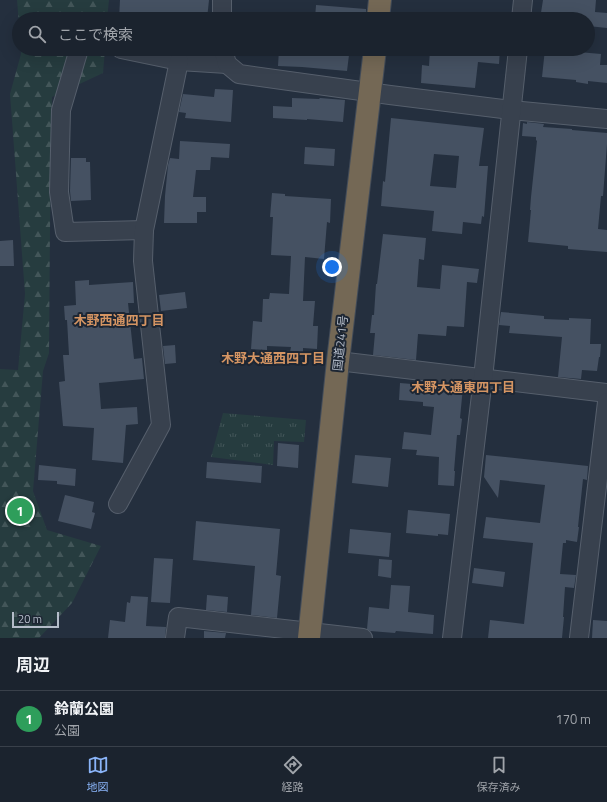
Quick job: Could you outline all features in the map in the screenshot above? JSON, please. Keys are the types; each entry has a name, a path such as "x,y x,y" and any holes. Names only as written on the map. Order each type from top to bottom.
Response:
{"highway":[{"path":"379,12 380,0"},
{"name":"国道241号","path":"309,635 338,361 374,56"}],"street":[{"path":"222,0 222,12"},
{"path":"522,12 523,0"},
{"path":"77,56 61,110 60,192 65,232 144,230"},
{"path":"155,56 179,61 225,56 239,74 370,93 511,110 607,118"},
{"path":"452,638 483,378 517,56"},
{"path":"118,504 161,425 143,261 144,230 179,61"},
{"path":"338,361 607,392"},
{"path":"579,638 607,402"},
{"path":"175,638 178,617 309,635 363,638"}],"green space":[{"path":"17,0 109,0 108,12 18,12"},
{"path":"20,56 104,56 103,73 52,97 49,353 43,371 33,491 47,530 101,546 72,603 39,638 0,638 0,369 18,370 25,294 10,94"},
{"path":"223,413 306,420 304,442 274,441 273,465 211,457"}],"building":[{"path":"120,0 209,0 208,12 119,12"},
{"path":"543,0 596,0 595,12 541,12"},
{"path":"316,5 366,9 366,12 316,12"},
{"path":"595,12 607,13 607,28 595,27"},
{"path":"595,53 601,54 600,65 607,65 607,83 588,81 588,84 576,82 576,80 542,77 544,56 595,56"},
{"path":"279,56 349,56 347,71 278,66"},
{"path":"430,56 500,56 499,64 478,62 475,88 421,83 422,65 429,66"},
{"path":"215,89 233,90 231,122 185,118 186,113 179,112 183,94 214,97"},
{"path":"292,98 345,100 343,122 273,118 273,106 292,107"},
{"path":"391,118 484,128 479,166 488,166 484,217 482,216 481,224 463,222 462,234 432,231 434,211 381,206 383,181 385,182","holes":["434,154 459,156 456,188 430,186"]},
{"path":"527,122 544,124 543,127 607,133 603,196 601,196 598,229 607,230 607,252 568,249 568,246 528,242 537,141 536,137 522,136 523,123 527,124"},
{"path":"180,141 230,144 229,158 211,157 210,170 196,170 193,197 206,197 206,212 197,212 197,223 164,223 168,165 170,158 179,159"},
{"path":"305,147 335,149 334,166 304,164"},
{"path":"71,158 86,158 86,162 90,162 91,200 71,201"},
{"path":"272,193 285,194 285,196 331,199 330,223 327,222 324,259 305,257 303,301 315,301 313,326 318,326 317,349 303,348 303,353 290,352 291,347 267,346 267,350 251,349 253,321 262,322 263,299 269,299 270,293 289,294 291,256 271,255 273,217 270,217"},
{"path":"383,234 426,238 424,260 419,259 417,287 440,289 442,265 479,269 477,283 467,282 464,327 447,326 446,336 418,334 416,360 373,355 375,333 370,333 372,315 374,315 376,284"},
{"path":"13,240 14,266 0,266 0,241"},
{"path":"89,280 89,285 133,282 134,303 128,303 134,359 142,358 144,379 99,383 101,409 137,407 138,424 126,425 123,463 92,460 94,428 63,426 59,382 65,381 63,355 69,355 67,320 65,320 64,306 76,305 75,281"},
{"path":"185,292 187,308 161,311 159,295"},
{"path":"501,312 544,316 544,319 591,319 590,344 601,344 597,371 582,370 581,379 558,377 562,337 509,333 510,326 499,325"},
{"path":"175,345 176,363 165,364 163,346"},
{"path":"400,383 463,387 460,418 462,419 460,435 457,435 454,486 438,485 439,457 416,455 417,450 402,449 404,432 431,435 434,407 423,406 423,402 399,400"},
{"path":"278,443 299,445 298,468 277,466"},
{"path":"355,455 391,458 388,487 352,483"},
{"path":"486,455 588,466 587,480 583,479 577,542 566,540 566,543 563,543 560,574 576,575 574,588 565,587 562,638 488,638 490,620 524,624 533,543 483,538 486,517 540,523 545,485 500,480 498,498 484,477"},
{"path":"207,462 262,466 261,483 206,478"},
{"path":"39,465 76,469 75,486 57,484 57,481 38,480"},
{"path":"65,495 94,502 92,512 95,513 91,529 58,521"},
{"path":"408,510 450,514 448,535 438,534 438,536 406,533"},
{"path":"196,521 280,529 276,575 281,576 277,618 251,615 255,566 193,560"},
{"path":"350,529 391,533 389,557 348,553"},
{"path":"154,558 173,559 170,603 151,602"},
{"path":"379,559 392,560 391,578 378,576"},
{"path":"474,568 505,572 503,587 472,583"},
{"path":"391,585 410,586 408,612 434,615 433,634 396,631 395,633 370,631 367,629 369,607 389,609"},
{"path":"207,595 228,597 227,612 206,610"},
{"path":"131,596 148,597 146,626 166,627 165,638 108,638 110,620 125,622 127,602 130,603"},
{"path":"593,620 607,621 607,638 592,638"},
{"path":"204,631 226,633 225,638 204,638"}],"place":[{"name":"鈴蘭公園","path":"20,511"}],"district":[{"name":"木野西通四丁目","path":"119,320"},
{"name":"木野大通西四丁目","path":"273,358"},
{"name":"木野大通東四丁目","path":"463,387"}]}
